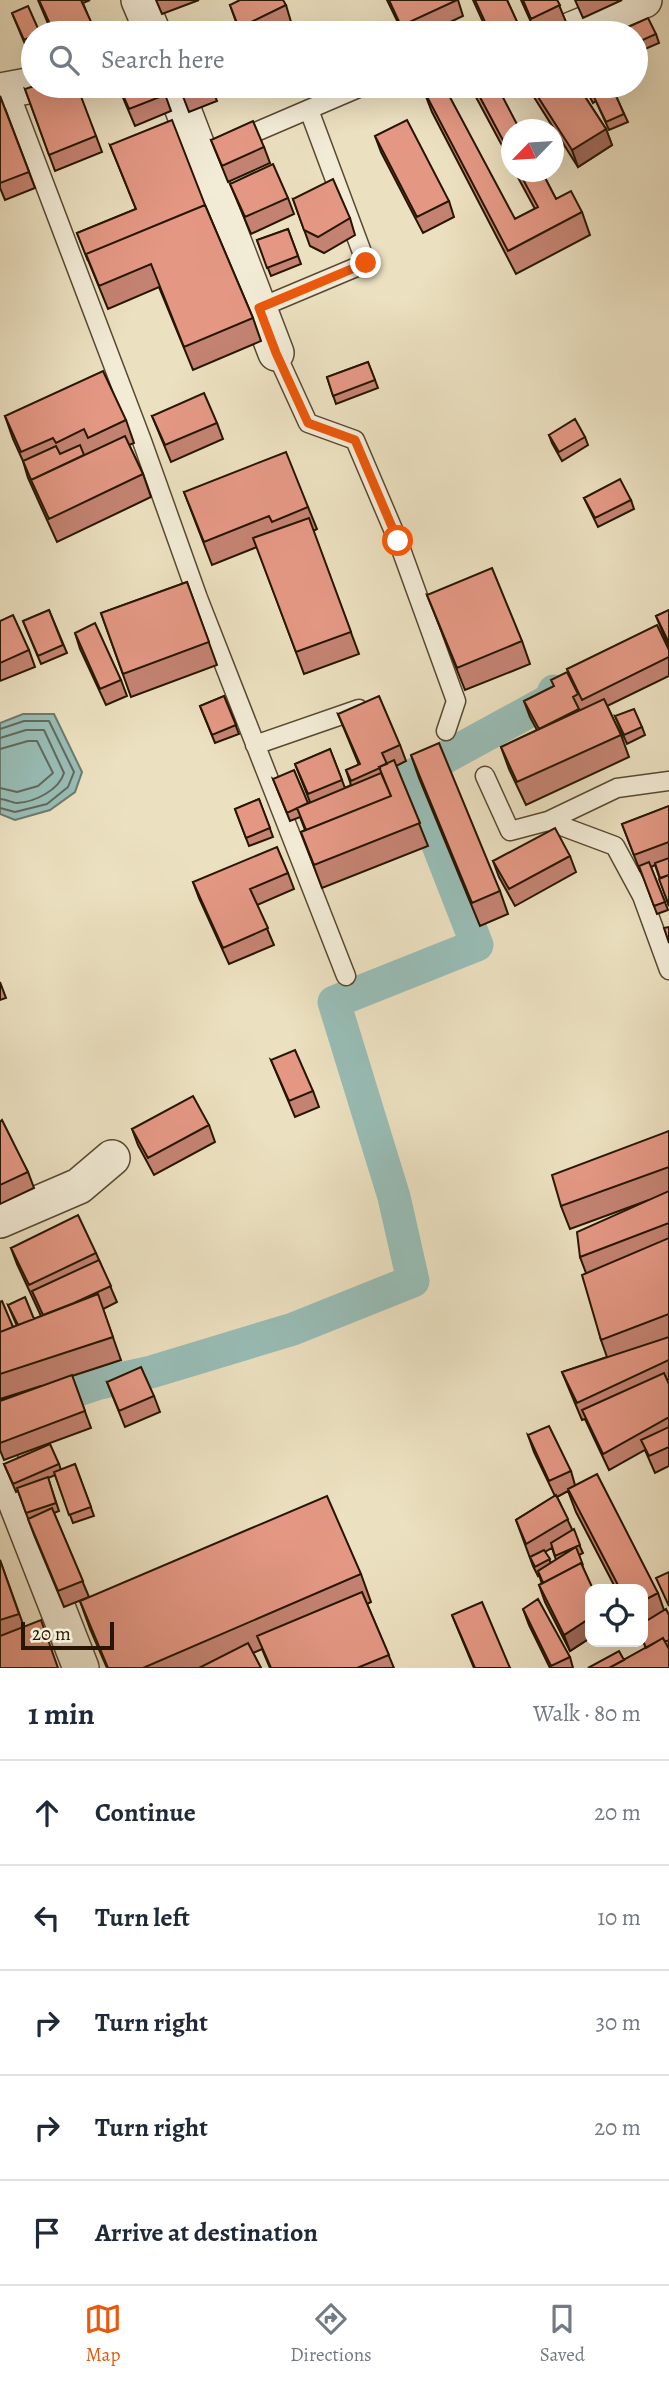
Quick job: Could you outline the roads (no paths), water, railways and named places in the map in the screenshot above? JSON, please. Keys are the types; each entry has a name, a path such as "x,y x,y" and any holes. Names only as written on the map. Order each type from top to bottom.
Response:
{"street":[{"path":"139,0 148,21"},
{"path":"593,21 644,0"},
{"path":"181,98 212,150 259,308 276,353"},
{"path":"0,1220 79,1186 112,1158"},
{"path":"0,1461 49,1628 81,1668"}],"lane":[{"path":"14,88 198,598 346,976"},
{"path":"212,150 336,98"},
{"path":"259,308 366,263 310,110"},
{"path":"276,353 308,423 355,440 398,541 456,701 446,730"},
{"path":"255,745 373,704"},
{"path":"485,776 510,831 548,821 617,789 669,781"},
{"path":"548,821 615,846 642,896 669,970"}],"water":[{"path":"23,714 54,714 82,772 75,792 50,810 15,820 0,814 0,723"}],"waterway":[{"path":"0,1416 96,1384 151,1372 293,1329 413,1281 394,1197 334,1002 477,945 411,776 550,700 554,691"}]}
